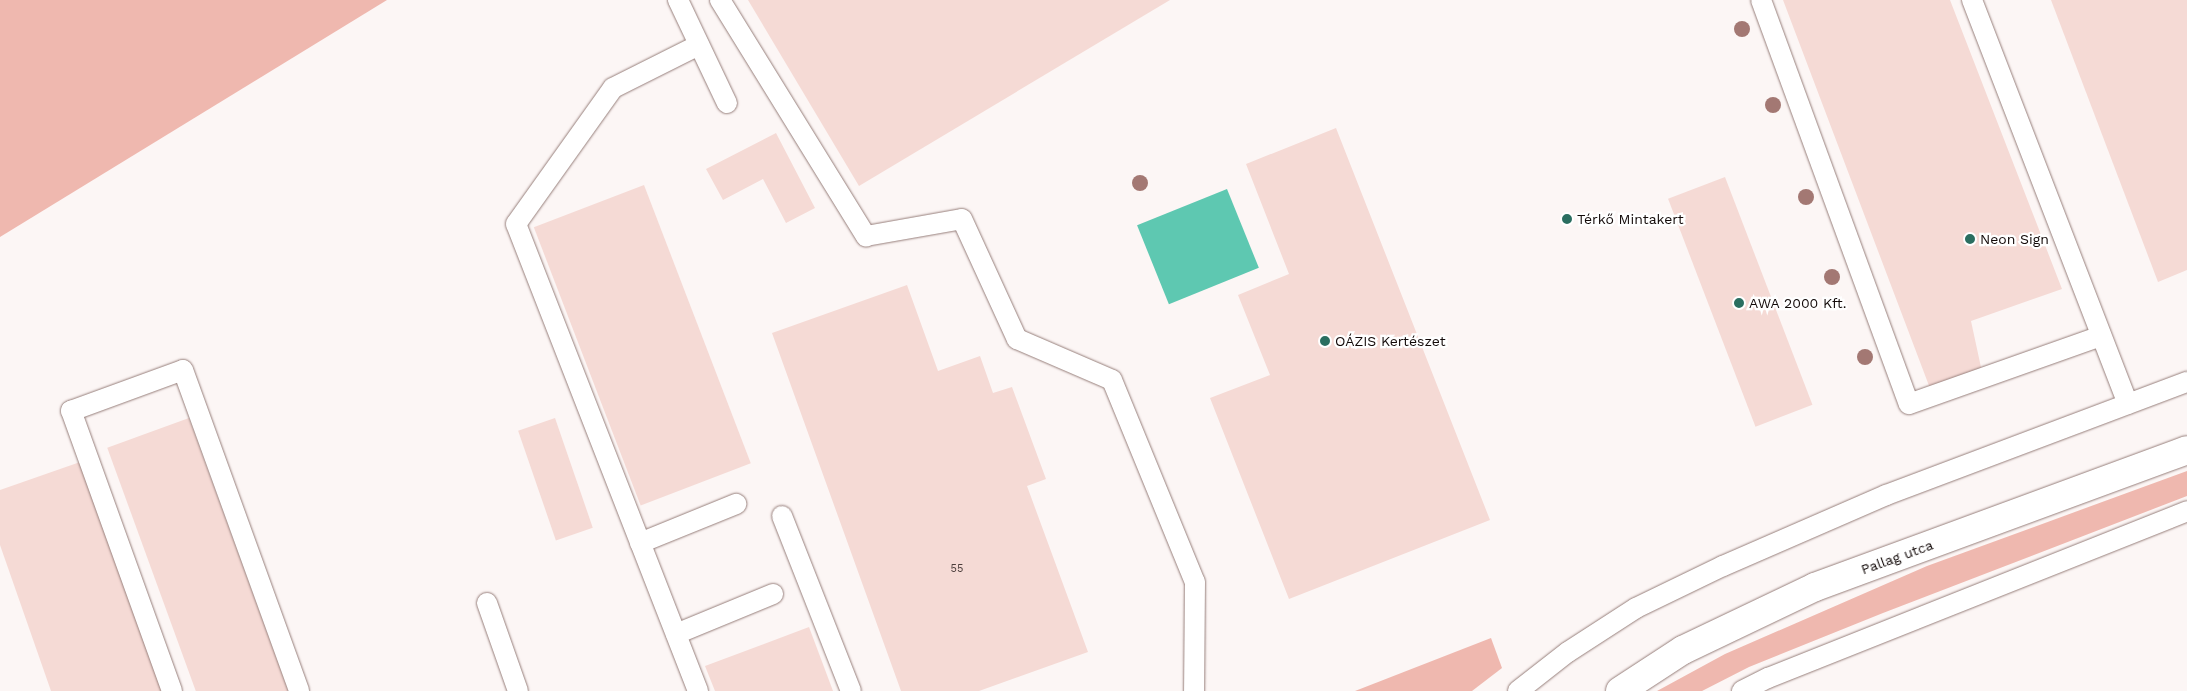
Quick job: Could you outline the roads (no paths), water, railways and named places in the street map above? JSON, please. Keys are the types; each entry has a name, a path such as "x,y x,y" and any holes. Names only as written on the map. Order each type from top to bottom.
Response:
{"street":[{"name":"Pallag utca","path":"1620,691 1682,650 1815,587 2187,450"}],"lane":[{"path":"678,0 727,103"},
{"path":"720,0 866,236 962,220 1017,339 1112,380 1196,582 1194,691"},
{"path":"1761,0 1910,404 2102,336"},
{"path":"1972,0 2128,404"},
{"path":"698,691 516,224 613,88 699,45"},
{"path":"172,691 71,411 183,370 298,691"},
{"path":"1518,691 1568,652 1636,608 1723,566 1886,495 2187,382"},
{"path":"640,543 736,504"},
{"path":"1742,691 1768,678 2187,511"},
{"path":"782,516 851,691"},
{"path":"676,634 773,594"},
{"path":"487,603 518,691"}],"place":[{"name":"Térkő Mintakert","path":"1567,219"},
{"name":"Neon Sign","path":"1970,239"},
{"name":"AWA 2000 Kft.","path":"1739,303"},
{"name":"OÁZIS Kertészet","path":"1325,341"}]}
